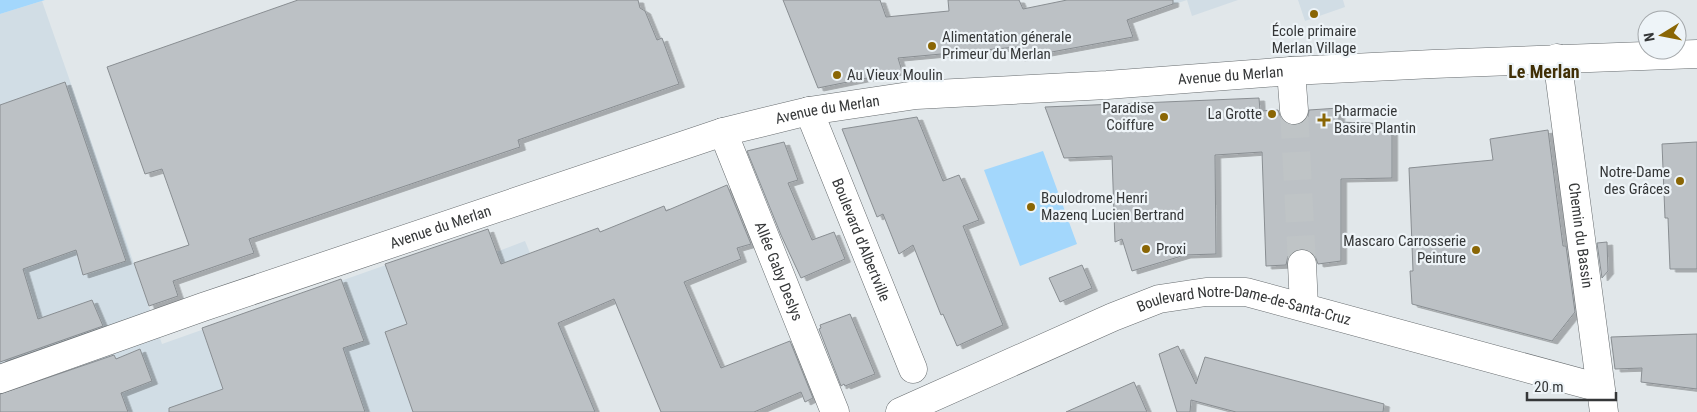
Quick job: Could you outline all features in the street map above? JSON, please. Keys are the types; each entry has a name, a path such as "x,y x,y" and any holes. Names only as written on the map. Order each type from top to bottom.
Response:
{"street":[{"name":"Avenue du Merlan","path":"0,379 212,304 723,132 809,111 916,95 1556,58 1697,54"},
{"name":"Chemin du Bassin","path":"1556,58 1602,400"},
{"path":"1291,72 1294,110"},
{"name":"Boulevard d'Albertville","path":"809,111 914,368"},
{"name":"Allée Gaby Deslys","path":"723,132 835,412"},
{"path":"1302,264 1304,307"},
{"name":"Boulevard Notre-Dame-de-Santa-Cruz","path":"900,412 1113,317 1159,299 1206,292 1246,292 1304,307 1602,400"}],"shaded area":[{"path":"0,0 45,0 0,14"},
{"path":"1156,0 1187,0 1159,9"},
{"name":"École primaire Merlan Village","path":"1187,0 1238,0 1192,16"},
{"name":"École primaire Merlan Village","path":"1298,0 1343,0 1345,7 1305,21"},
{"path":"42,1 162,344 488,229 496,252 525,241 596,412 0,412 0,14"},
{"name":"Boulodrome Henri Mazenq Lucien Bertrand","path":"1043,151 1077,244 1020,266 984,170"}],"building":[{"path":"298,0 638,0 640,8 645,11 657,40 662,38 679,84 518,140 520,147 249,239 254,253 173,281 178,296 149,306 134,263 189,245 162,169 145,174 107,67"},
{"path":"783,0 880,0 886,17 949,11 948,0 1019,0 1023,9 1067,0 1173,0 1173,4 1127,20 1133,37 1019,58 1017,47 898,58 902,71 818,88"},
{"path":"65,82 126,261 83,275 76,250 23,269 38,319 92,300 103,326 0,362 0,105"},
{"path":"1259,98 1260,111 1278,110 1281,118 1288,124 1295,126 1302,123 1308,117 1309,110 1339,108 1339,122 1392,124 1392,178 1341,179 1341,261 1318,264 1310,250 1301,248 1293,251 1288,256 1286,265 1266,266 1262,152 1215,155 1216,254 1185,255 1132,271 1122,239 1115,242 1112,156 1064,158 1045,107"},
{"path":"917,117 943,181 959,175 979,220 963,226 1003,325 957,346 943,314 941,315 913,245 899,254 883,214 877,217 842,129"},
{"path":"1548,130 1563,246 1566,246 1575,312 1552,341 1412,304 1410,271 1413,271 1409,168 1493,160 1490,139"},
{"path":"784,142 798,180 788,183 812,240 834,232 845,259 801,278 781,235 747,151"},
{"name":"Notre-Dame des Grâces","path":"1697,142 1697,269 1670,269 1668,218 1665,218 1662,144"},
{"path":"727,185 751,244 737,248 741,259 684,282 721,368 790,341 813,398 805,402 801,392 754,412 661,412 614,299 558,323 595,412 413,412 385,332 407,324 385,264 488,229 501,264 598,228 600,232 664,206 666,211"},
{"path":"1607,242 1608,271 1602,278 1597,243"},
{"path":"1082,265 1092,288 1060,302 1049,278"},
{"path":"341,279 364,341 343,348 365,412 169,412 169,408 223,389 202,328"},
{"path":"850,314 875,374 841,386 819,329 821,328 820,325"},
{"path":"1697,334 1697,389 1641,382 1642,368 1615,369 1611,337"},
{"path":"1178,346 1196,384 1205,357 1384,404 1383,412 1236,412 1191,400 1190,412 1177,412 1159,354"},
{"path":"140,349 152,381 121,393 128,412 0,412 0,394 114,355 116,359"},
{"path":"1134,382 1147,412 1066,412"}],"tunnel":[{"path":"1294,110 1302,264"}],"place":[{"name":"École primaire Merlan Village","path":"1314,14"},
{"name":"Alimentation génerale Primeur du Merlan","path":"932,46"},
{"name":"Au Vieux Moulin","path":"837,75"},
{"name":"La Grotte","path":"1272,114"},
{"name":"Paradise Coiffure","path":"1164,117"},
{"name":"Pharmacie Basire Plantin","path":"1324,120"},
{"name":"Notre-Dame des Grâces","path":"1680,181"},
{"name":"Boulodrome Henri Mazenq Lucien Bertrand","path":"1031,207"},
{"name":"Proxi","path":"1146,249"},
{"name":"Mascaro Carrosserie Peinture","path":"1476,250"}],"district":[{"name":"Le Merlan","path":"1544,72"}]}
